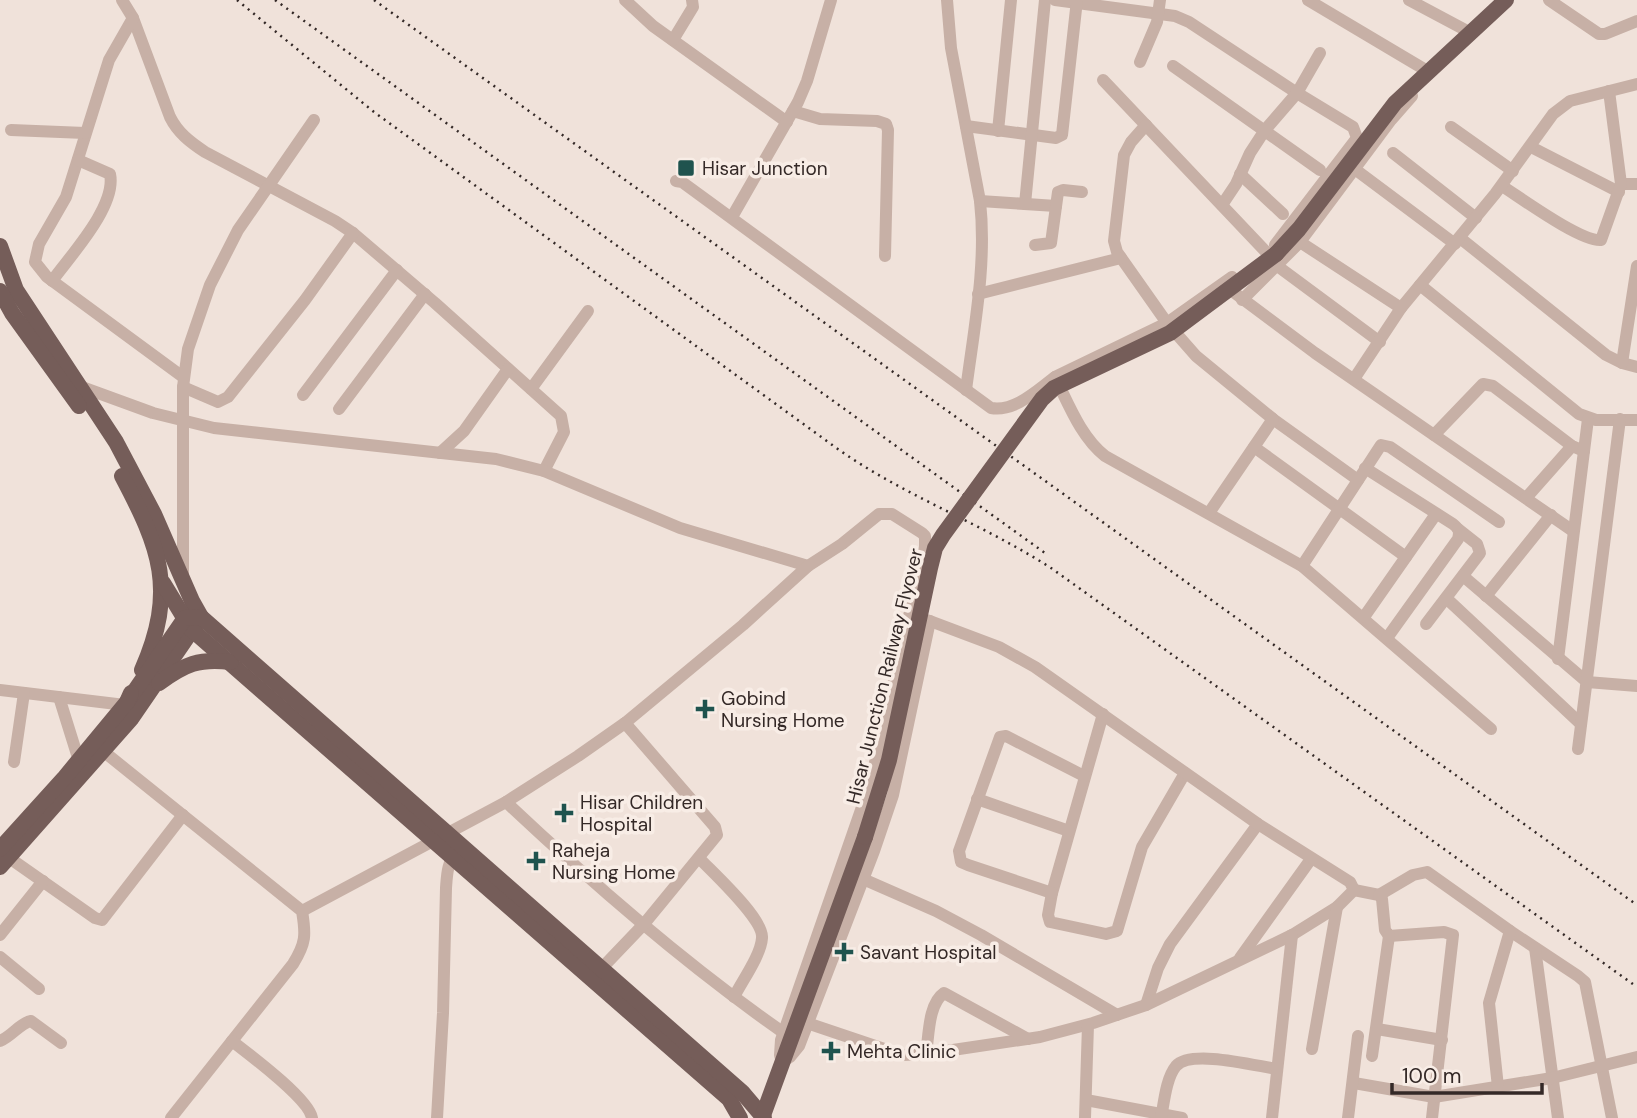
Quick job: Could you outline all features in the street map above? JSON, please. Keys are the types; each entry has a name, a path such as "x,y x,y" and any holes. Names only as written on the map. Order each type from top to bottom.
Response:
{"main road":[{"name":"Hisar Junction Railway Flyover","path":"763,1118 865,837 891,748 935,548 943,535 1042,399 1054,388 1170,333 1273,257 1314,209 1395,103 1471,33 1497,2"},
{"path":"0,246 16,290 116,442 155,514 183,579 192,621 457,852 729,1099 740,1118"},
{"path":"0,291 12,313 106,445 148,528 163,583 192,621 231,662 439,836"},
{"path":"126,704 148,655 159,615 163,583"},
{"path":"3,858 131,719 192,621"},
{"path":"3,858 192,621"},
{"path":"152,688 189,664 210,659 231,662"},
{"path":"457,852 601,969 742,1093 763,1118"}],"street":[{"path":"122,0 133,18 176,129 205,152 353,233 561,416 564,424 562,439 544,471"},
{"path":"625,0 638,5 673,40 790,116 877,121 886,124 885,256"},
{"path":"673,40 693,7 692,0"},
{"path":"732,217 807,81 831,0"},
{"path":"947,0 951,48 981,201 983,227 966,390"},
{"path":"998,131 1010,0"},
{"path":"1025,204 1045,0"},
{"path":"1055,0 1159,6 1189,22 1353,127 1357,138 1242,300"},
{"path":"676,181 682,182 732,217 991,408 999,409 1018,404 1055,377 1167,323 1223,284 1300,242 1415,92 1423,76 1308,0"},
{"path":"1409,0 1471,33"},
{"path":"1549,0 1599,34 1637,21"},
{"path":"966,126 1060,137 1063,131 1077,1"},
{"path":"1140,62 1154,30 1159,6"},
{"path":"133,18 109,60 66,197 35,253 35,262 40,270 183,382 218,402 233,392 353,233"},
{"path":"1222,205 1250,153 1265,130 1297,93 1320,53"},
{"path":"1173,66 1320,170"},
{"path":"1103,80 1273,257 1380,342"},
{"path":"1354,379 1401,309 1502,186 1553,114 1570,101 1637,83"},
{"path":"1502,186 1555,220 1597,241 1604,237 1620,188 1609,90"},
{"path":"183,579 183,382 195,323 238,230 314,120"},
{"path":"1146,125 1126,149 1122,163 1114,240 1114,246 1121,258 1167,323 1196,356 1273,419 1358,481"},
{"path":"1451,128 1513,171"},
{"path":"11,130 85,133"},
{"path":"1531,147 1620,188 1637,184"},
{"path":"1392,153 1476,218"},
{"path":"52,281 88,233 109,191 110,174 78,160"},
{"path":"1356,170 1457,241 1606,355 1637,367"},
{"path":"1240,174 1283,214"},
{"path":"1035,245 1051,243 1057,195 1061,191 1082,192"},
{"path":"981,201 1056,206"},
{"path":"1300,242 1401,309"},
{"path":"978,294 1121,258"},
{"path":"1622,363 1637,266"},
{"path":"303,395 397,270"},
{"path":"1223,284 1242,300 1573,531"},
{"path":"1420,285 1588,419 1637,420"},
{"path":"339,410 425,294"},
{"path":"531,389 588,311"},
{"path":"440,453 464,432 508,369"},
{"path":"1055,377 1080,427 1095,448 1302,566 1491,729"},
{"path":"1434,435 1486,383 1578,448"},
{"path":"78,386 153,413 214,428 496,459 544,471 680,528 808,566"},
{"path":"1209,513 1273,419"},
{"path":"1558,659 1573,531 1578,448 1588,419"},
{"path":"1578,749 1620,419"},
{"path":"464,432 466,456"},
{"path":"1302,566 1377,448 1385,445 1499,522"},
{"path":"1254,447 1406,557"},
{"path":"1526,498 1578,448"},
{"path":"1365,468 1458,528 1480,548 1477,558 1426,624"},
{"path":"302,911 506,802 625,723 743,625 808,566 842,544 879,514 892,514 922,533 926,542 870,784 784,1033 780,1048 782,1062 799,1046 893,795 930,621"},
{"path":"1364,617 1436,514"},
{"path":"1486,596 1551,515"},
{"path":"1387,638 1458,539 1458,528"},
{"path":"1463,576 1587,682 1637,686"},
{"path":"1446,598 1581,724"},
{"path":"911,616 930,621 1019,658 1258,824 1350,882 1354,890"},
{"path":"0,690 126,704"},
{"path":"13,762 24,693"},
{"path":"59,697 79,761"},
{"path":"1103,714 1052,892 1048,915 1050,922 1106,934 1117,931 1142,847 1185,773"},
{"path":"601,969 644,924 717,835 715,827 625,723"},
{"path":"1052,892 961,862 959,851 998,740 1003,736 1084,776"},
{"path":"103,751 302,911 306,930 304,946 293,964 171,1118"},
{"path":"978,799 1069,831"},
{"path":"506,802 568,861 734,997 784,1033"},
{"path":"3,858 102,920 183,815"},
{"path":"1146,1005 1158,968 1170,944 1258,824"},
{"path":"437,1118 446,888 448,868 457,852"},
{"path":"699,858 757,921 763,936 734,997"},
{"path":"1240,959 1311,859"},
{"path":"1354,890 1379,895 1413,875 1427,872 1578,975 1585,982 1612,1118"},
{"path":"863,879 970,929 1116,1015"},
{"path":"0,935 43,881"},
{"path":"807,1023 902,1055 1028,1039 1088,1025 1146,1005 1292,936 1337,907 1354,890"},
{"path":"1372,1056 1389,936 1385,930 1382,899 1379,895"},
{"path":"1312,1049 1337,907"},
{"path":"1498,1087 1489,1003 1510,931"},
{"path":"1389,936 1444,932 1453,935 1432,1118"},
{"path":"1272,1118 1292,936"},
{"path":"1535,948 1558,1118"},
{"path":"0,957 39,989"},
{"path":"926,1054 936,1001 943,993 1028,1039"},
{"path":"0,1041 12,1035 23,1023 31,1021 61,1043"},
{"path":"1085,1118 1088,1025"},
{"path":"0,1026 12,1035"},
{"path":"1377,1029 1442,1040"},
{"path":"1348,1118 1358,1036"},
{"path":"232,1041 300,1098 311,1112 312,1118"},
{"path":"1354,1083 1434,1097 1552,1078 1637,1057"},
{"path":"1161,1116 1172,1073 1175,1066 1183,1060 1203,1058 1277,1069"},
{"path":"1086,1100 1182,1118"}],"railway":[{"path":"237,0 374,112 835,447 887,480 1051,568 1637,987"},
{"path":"275,0 1045,553"},
{"path":"374,0 1637,905"}],"place":[{"name":"Hisar Junction","path":"686,168"},
{"name":"Gobind Nursing Home","path":"705,709"},
{"name":"Hisar Children Hospital","path":"564,813"},
{"name":"Raheja Nursing Home","path":"536,861"},
{"name":"Savant Hospital","path":"844,952"},
{"name":"Mehta Clinic","path":"831,1051"}]}
